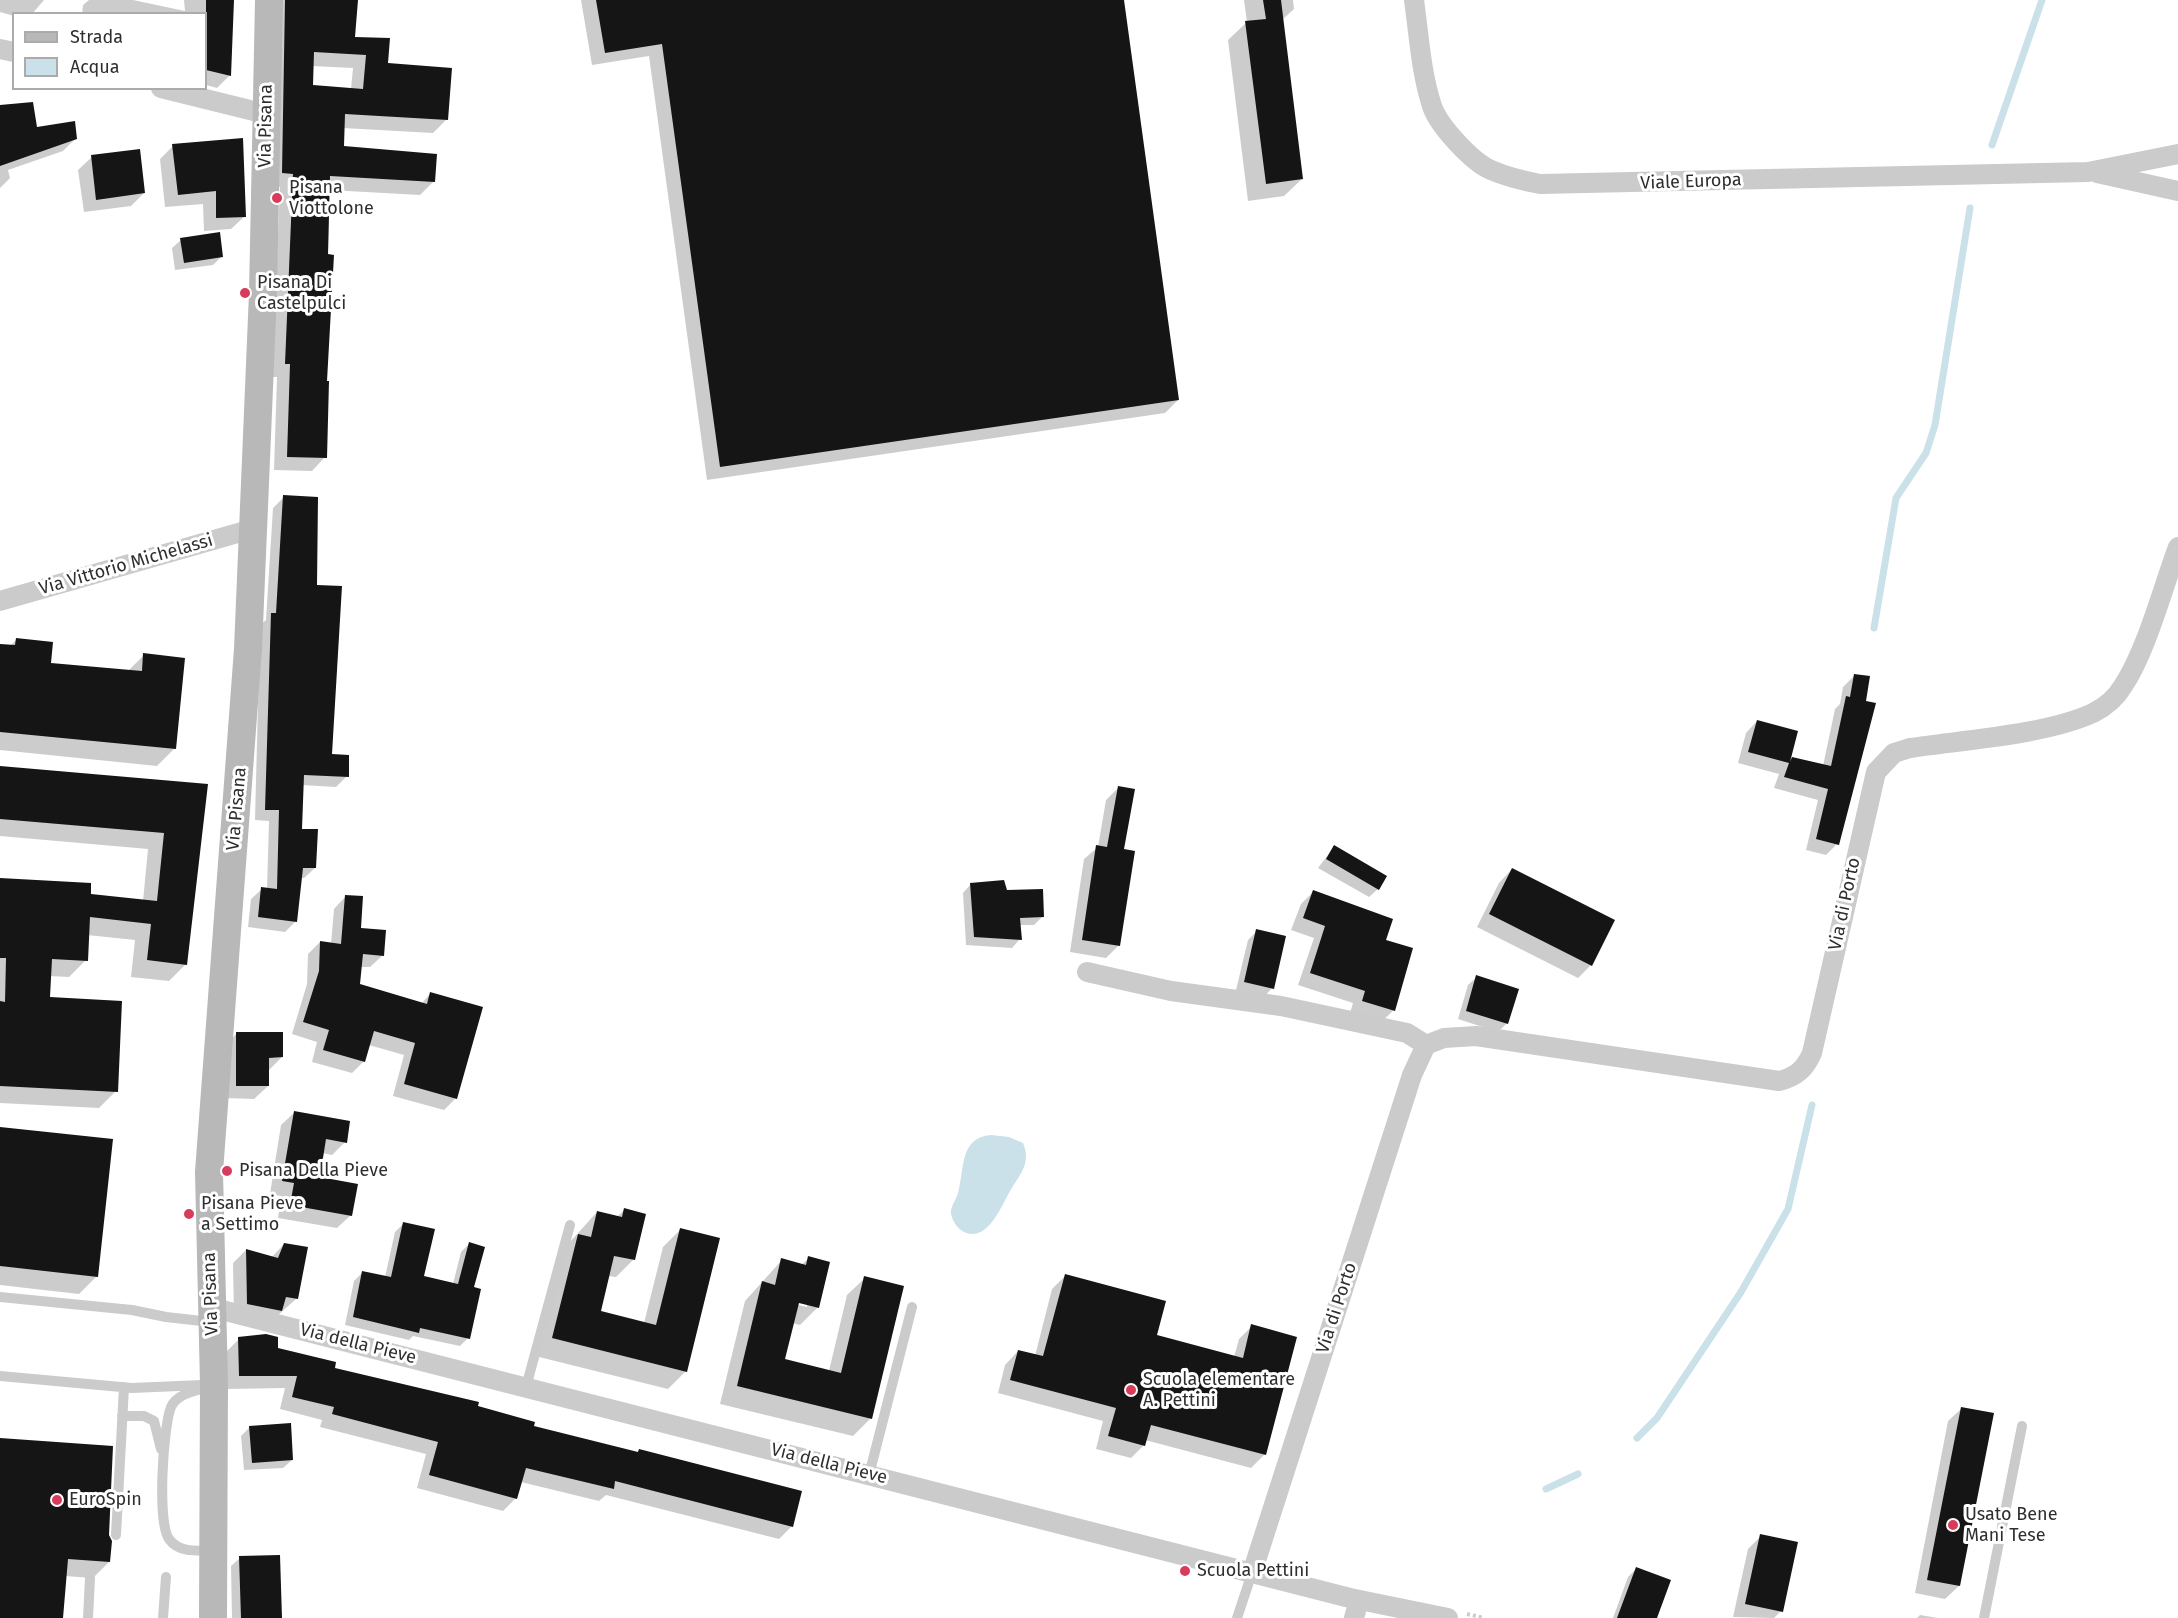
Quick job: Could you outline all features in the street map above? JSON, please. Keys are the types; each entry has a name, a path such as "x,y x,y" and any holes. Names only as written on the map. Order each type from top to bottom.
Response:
{"main road":[{"name":"Via Pisana","path":"213,1618 214,1384 209,1172 242,746 263,293 269,0"}],"street":[{"name":"Viale Europa","path":"1414,0 1432,108 1446,129 1470,154 1489,170 1515,179 1540,184 1576,185 2088,172 2178,154"},
{"path":"169,90 266,114"},
{"name":"Viale Europa","path":"2088,172 2178,191"},
{"name":"Via Vittorio Michelassi","path":"0,601 252,529"},
{"name":"Via di Porto","path":"1252,1573 1412,1075 1426,1045 1443,1038 1476,1036 1779,1081 1797,1074 1806,1066 1812,1053 1876,772 1894,753 1910,748 2054,725 2093,713 2108,704 2123,686 2138,657 2178,547"},
{"path":"1087,972 1171,991 1281,1006 1407,1033 1426,1045"},
{"name":"Via della Pieve","path":"211,1315 526,1387 1252,1573 1356,1609 1448,1618"}],"lane":[{"path":"526,1387 570,1226"},
{"path":"0,1297 132,1310 166,1317 211,1315"},
{"path":"869,1475 912,1307"},
{"path":"0,1376 124,1387 214,1384"},
{"path":"213,1550 191,1551 178,1547 169,1539 163,1526 163,1459 172,1406 180,1396 214,1384"},
{"path":"116,1535 124,1387"},
{"path":"122,1416 144,1416 154,1421 163,1459"},
{"path":"1984,1618 2022,1426"},
{"path":"1237,1618 1252,1573"},
{"path":"163,1618 166,1577"},
{"path":"88,1618 90,1578"}],"water":[{"path":"991,1135 1009,1137 1023,1143 1025,1163 992,1222 980,1233 972,1234 957,1227 951,1209 958,1193 968,1148 981,1137"}],"building":[{"path":"206,0 234,0 231,76 207,70"},
{"path":"285,0 358,0 355,37 390,38 388,63 452,68 448,120 345,114 344,146 437,154 435,182 330,176 328,254 334,255 327,381 329,381 327,458 287,457 290,364 285,364 293,174 282,173","holes":["314,52 366,55 363,89 313,85"]},
{"path":"596,0 1124,0 1179,400 720,467 662,44 605,53"},
{"path":"1263,0 1281,0 1303,179 1266,184 1245,21 1266,19"},
{"path":"33,102 37,127 75,121 77,139 0,166 0,105"},
{"path":"243,138 246,217 216,218 216,191 178,195 172,144"},
{"path":"140,149 145,193 96,200 91,155"},
{"path":"220,232 223,257 184,263 180,238"},
{"path":"283,495 318,497 317,585 342,586 332,754 349,755 349,777 304,775 302,829 318,829 316,868 303,868 297,922 258,917 261,887 277,889 279,810 265,810 271,613 276,613"},
{"path":"16,638 53,642 51,663 142,671 143,653 185,658 176,749 0,732 0,644 15,645"},
{"path":"1854,674 1870,676 1866,701 1876,703 1839,845 1816,839 1828,789 1784,777 1789,763 1748,752 1757,720 1798,731 1790,762 1792,757 1831,766 1846,696 1850,697"},
{"path":"0,766 208,784 187,965 147,960 151,924 90,917 88,961 52,959 50,997 122,1001 118,1092 0,1086 0,1001 5,1002 6,958 0,958 0,878 91,883 91,894 157,901 164,833 0,819"},
{"path":"1118,786 1135,789 1124,849 1135,851 1120,946 1082,940 1096,845 1107,847"},
{"path":"1334,845 1387,876 1379,890 1326,859"},
{"path":"1512,868 1615,920 1592,966 1489,914"},
{"path":"1004,880 1007,890 1043,889 1044,917 1020,918 1022,940 974,937 970,883"},
{"path":"1313,890 1393,919 1386,940 1413,948 1395,1011 1362,1001 1365,991 1310,973 1325,926 1303,918"},
{"path":"345,895 363,896 361,928 386,930 384,956 363,954 360,984 427,1004 430,992 483,1007 457,1099 404,1084 415,1043 374,1031 365,1062 323,1050 329,1030 303,1022 319,971 320,941 341,944"},
{"path":"1256,929 1286,936 1274,989 1244,982"},
{"path":"1476,975 1519,989 1508,1024 1466,1011"},
{"path":"236,1032 283,1032 283,1057 269,1058 269,1086 236,1086"},
{"path":"294,1111 350,1121 347,1143 326,1139 320,1177 358,1184 352,1216 290,1205 294,1183 282,1181"},
{"path":"0,1127 113,1139 98,1277 0,1266"},
{"path":"624,1208 646,1214 635,1260 614,1256 601,1311 656,1325 680,1228 720,1238 687,1372 552,1338 578,1234 591,1237 597,1211 622,1217"},
{"path":"403,1222 435,1229 424,1276 458,1284 469,1242 485,1247 474,1287 481,1289 470,1339 420,1328 419,1333 353,1317 362,1271 391,1277"},
{"path":"284,1243 308,1247 298,1299 286,1297 282,1311 247,1304 246,1249 278,1258"},
{"path":"808,1256 830,1262 819,1308 799,1303 785,1359 841,1373 864,1276 904,1286 872,1419 737,1386 762,1281 775,1285 781,1258 806,1265"},
{"path":"1065,1274 1166,1301 1157,1335 1243,1358 1251,1324 1297,1337 1266,1455 1151,1425 1145,1446 1108,1436 1116,1408 1010,1380 1018,1350 1043,1356"},
{"path":"266,1334 278,1337 278,1348 336,1362 335,1368 479,1402 478,1406 535,1422 534,1426 638,1452 639,1449 802,1491 793,1527 615,1481 614,1489 526,1468 517,1499 429,1475 438,1442 332,1414 334,1407 292,1397 297,1376 239,1376 238,1337"},
{"path":"1961,1407 1994,1413 1960,1586 1927,1580"},
{"path":"291,1423 293,1460 252,1463 249,1426"},
{"name":"EuroSpin","path":"0,1438 113,1446 110,1562 68,1559 63,1618 0,1618"},
{"path":"1760,1534 1798,1542 1783,1612 1745,1604"},
{"path":"280,1555 282,1618 241,1618 239,1556"},
{"path":"1636,1567 1671,1580 1657,1618 1617,1618"}],"waterway":[{"path":"1992,145 2042,0"},
{"path":"1874,628 1896,498 1926,453 1935,425 1970,208"},
{"path":"1637,1438 1657,1418 1741,1292 1788,1209 1812,1105"},
{"path":"1546,1489 1578,1474"}],"place":[{"name":"Pisana Viottolone","path":"277,198"},
{"name":"Pisana Di Castelpulci","path":"245,293"},
{"name":"Pisana Della Pieve","path":"227,1171"},
{"name":"Pisana Pieve a Settimo","path":"189,1214"},
{"name":"Scuola elementare A. Pettini","path":"1131,1390"},
{"name":"EuroSpin","path":"57,1500"},
{"name":"Usato Bene Mani Tese","path":"1953,1525"},
{"name":"Scuola Pettini","path":"1185,1571"}]}
